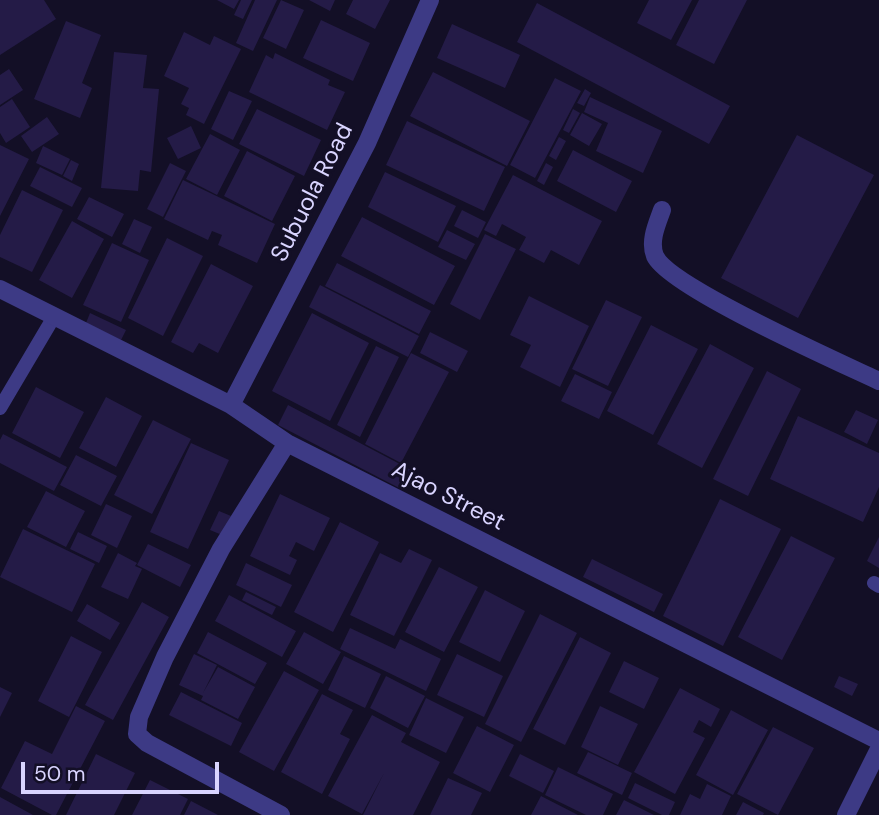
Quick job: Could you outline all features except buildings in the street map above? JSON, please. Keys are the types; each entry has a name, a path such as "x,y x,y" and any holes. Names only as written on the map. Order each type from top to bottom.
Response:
{"street":[{"name":"Subuola Road","path":"231,405 367,143 430,0"},
{"path":"662,209 653,236 655,257 671,274 705,296 879,381"},
{"name":"Ajao Street","path":"0,289 231,405 287,443 879,741"},
{"path":"281,815 147,743 137,734 139,717 165,657 221,549 287,443"},
{"path":"846,815 879,749"}],"lane":[{"path":"0,408 55,315"}]}
